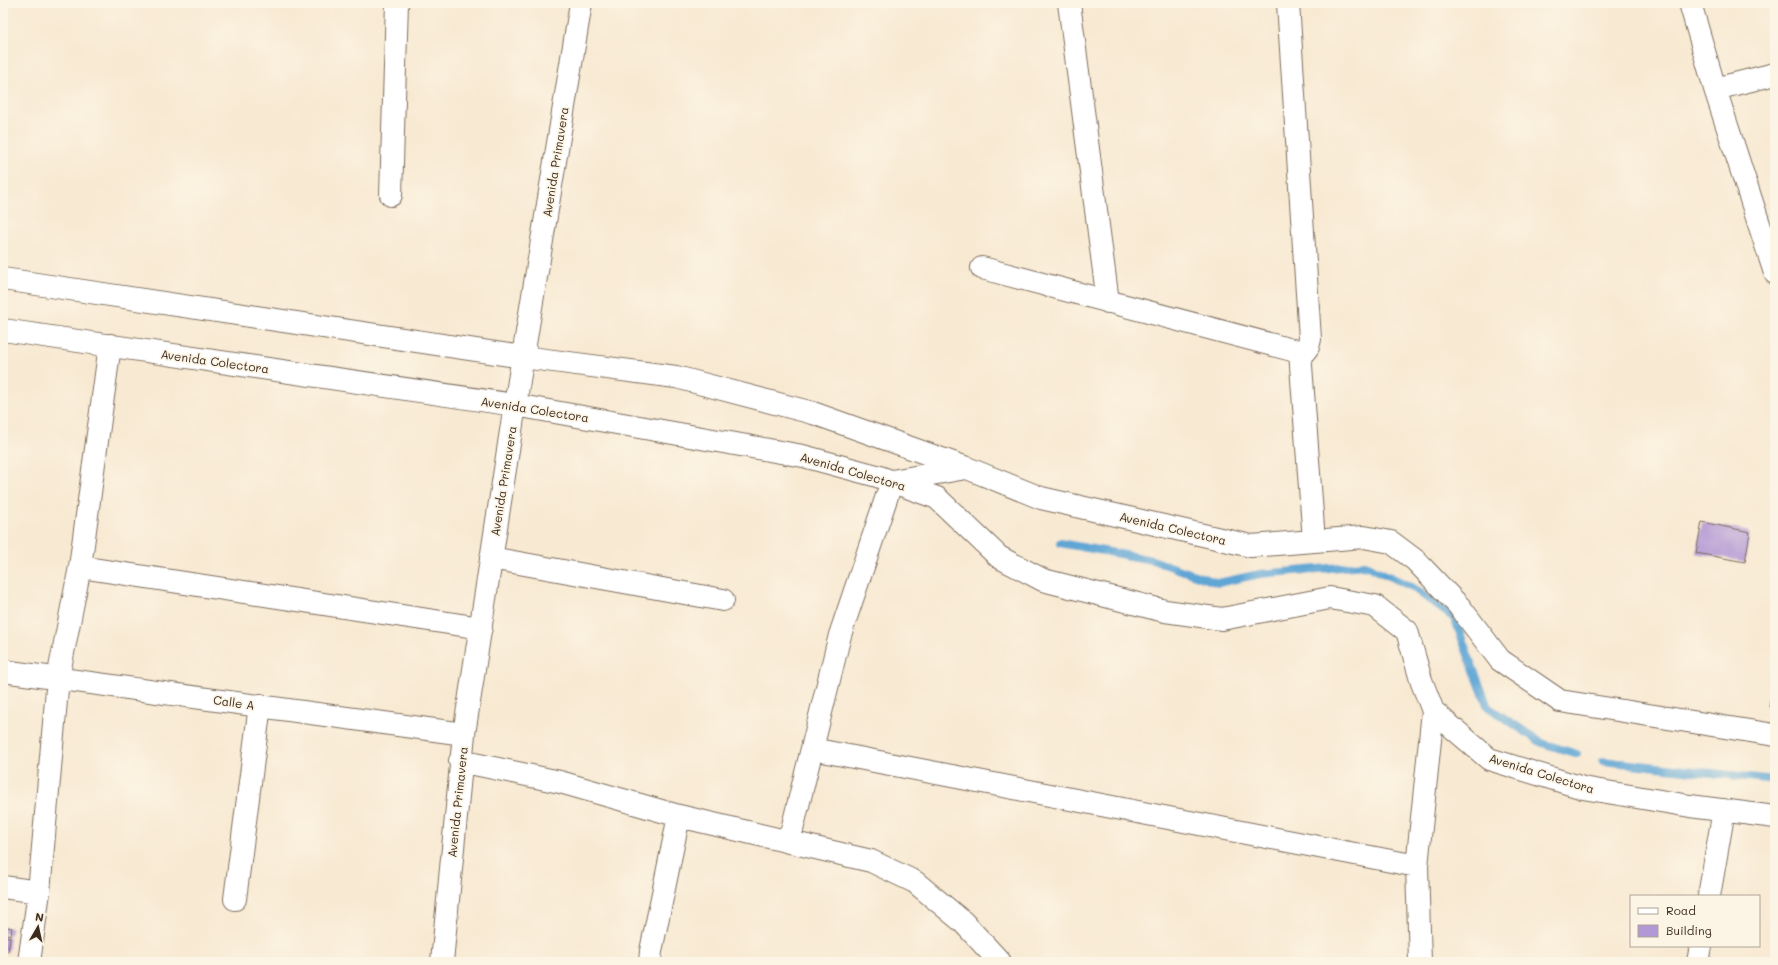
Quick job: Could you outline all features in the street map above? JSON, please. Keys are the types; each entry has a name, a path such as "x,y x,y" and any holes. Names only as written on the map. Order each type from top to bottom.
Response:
{"street":[{"path":"391,195 397,3"},
{"name":"Avenida Primavera","path":"442,962 460,761 515,405 581,3"},
{"path":"1068,3 1108,302"},
{"path":"982,268 1300,352 1305,351 1310,339 1288,3"},
{"path":"1690,3 1715,89 1775,273"},
{"path":"1715,89 1775,74"},
{"name":"Avenida Colectora","path":"3,279 523,357 676,377 813,413 967,468 1041,498 1251,546 1364,537 1391,542 1414,560 1459,606 1500,660 1560,701 1775,735"},
{"name":"Avenida Colectora","path":"3,330 515,405 803,456 877,476 937,498 999,558 1043,580 1165,611 1222,619 1330,598 1375,606 1407,631 1421,680 1433,711 1488,759 1583,788 1775,817"},
{"path":"29,962 39,892 58,678 80,567 110,345"},
{"path":"1300,352 1314,541"},
{"path":"790,842 840,635 892,481 967,468"},
{"path":"491,558 724,600"},
{"path":"80,567 481,628"},
{"name":"Calle A","path":"3,671 464,734"},
{"path":"235,899 260,705"},
{"path":"1420,962 1417,866 1433,711"},
{"path":"812,749 1417,866"},
{"path":"460,761 560,782 679,816 872,861 915,882 963,922 1000,962"},
{"path":"1709,895 1724,810"},
{"path":"650,962 679,816"},
{"path":"3,887 39,892"},
{"path":"1698,962 1701,947"}],"building":[{"path":"1702,522 1750,532 1745,562 1696,553"},
{"path":"1774,678 1775,679 1775,708 1769,707"},
{"path":"3,926 12,928 11,935 3,933"},
{"path":"3,936 10,937 8,952 3,951"}],"waterway":[{"path":"1060,543 1152,560 1218,583 1260,574 1365,565 1412,587 1454,618 1488,707 1542,743 1577,754"},
{"path":"1603,761 1775,780"}]}
